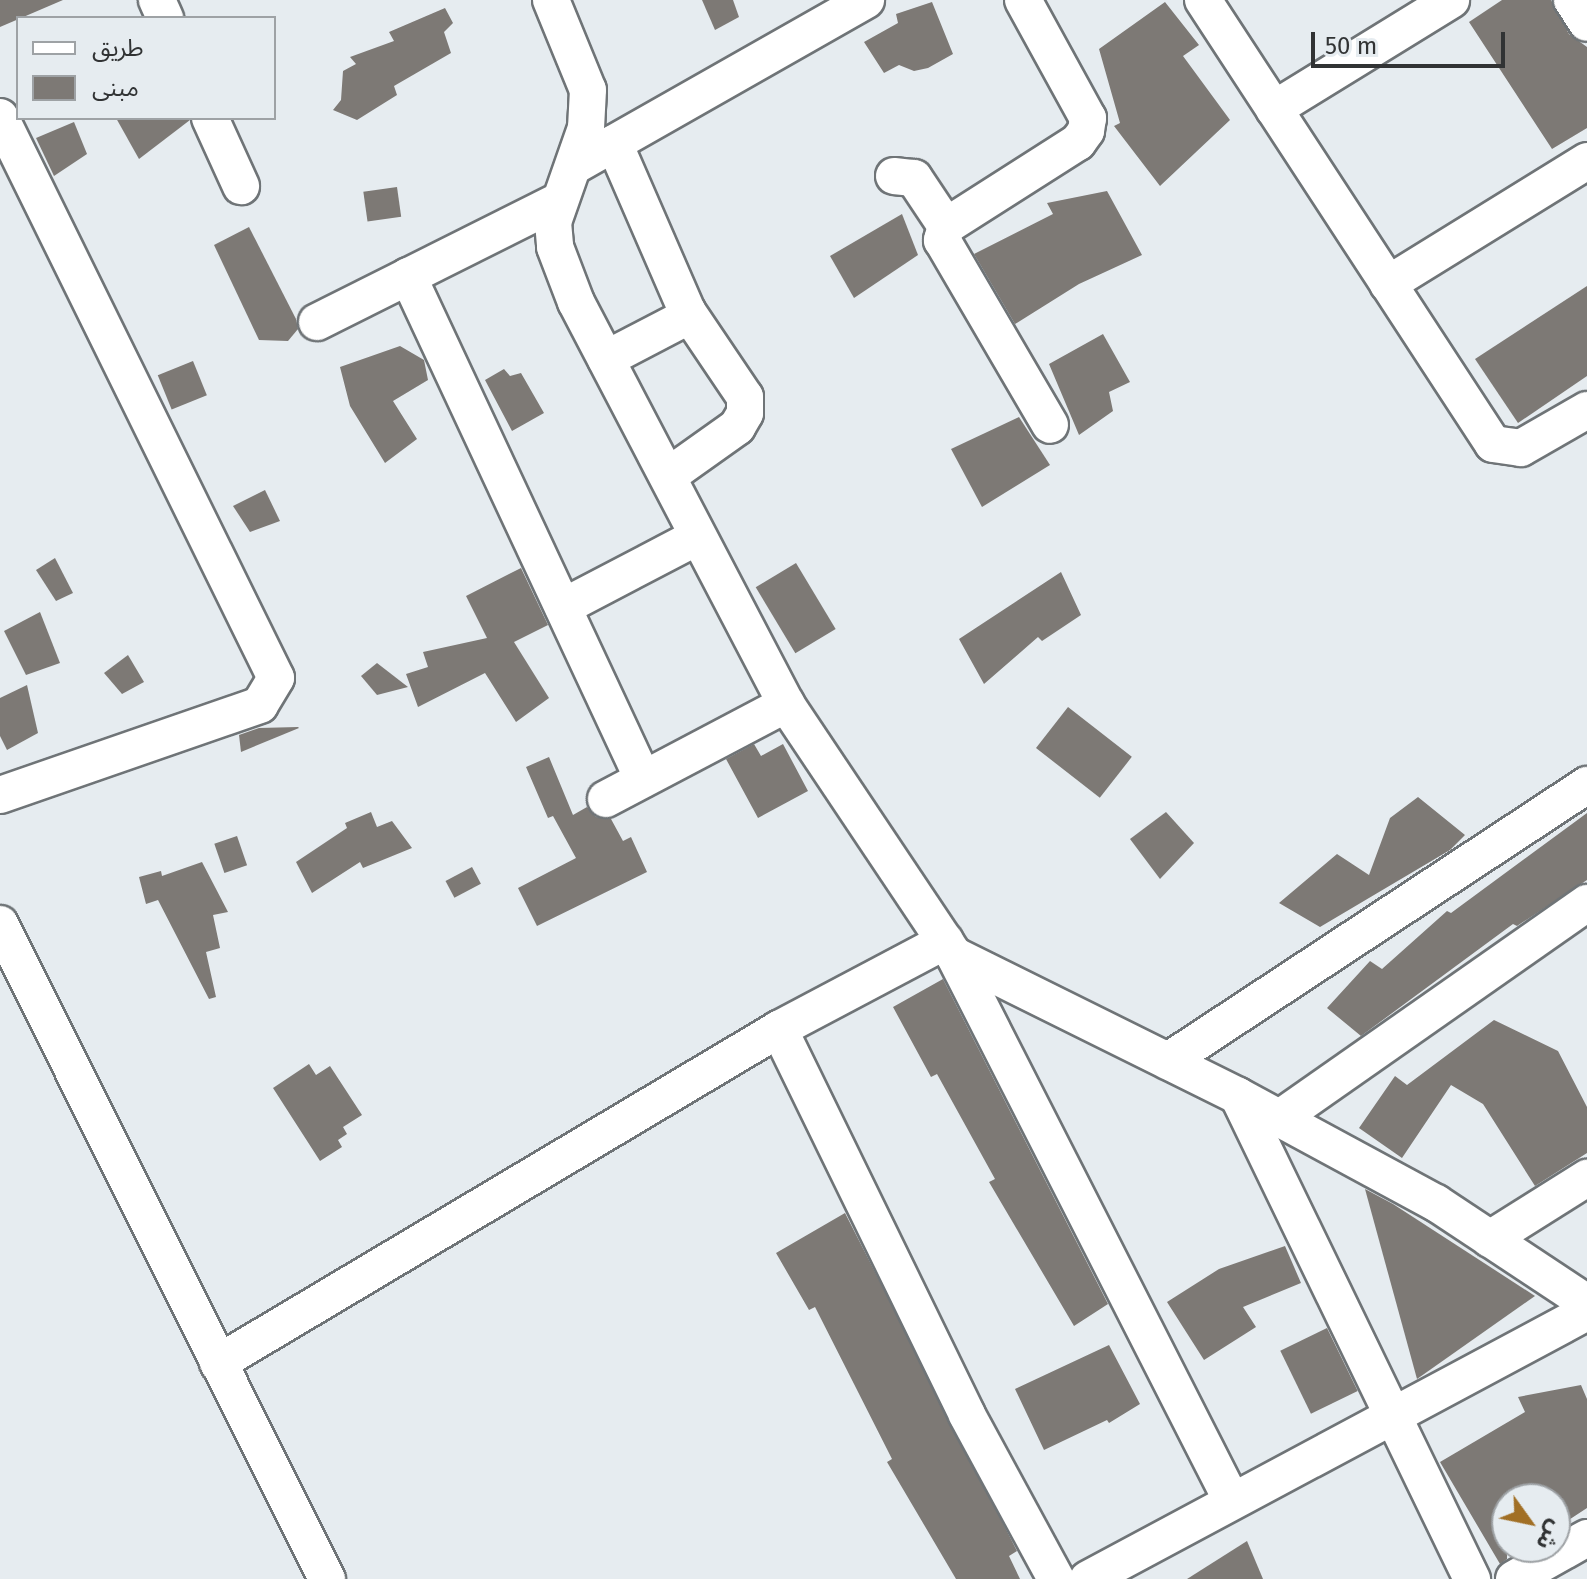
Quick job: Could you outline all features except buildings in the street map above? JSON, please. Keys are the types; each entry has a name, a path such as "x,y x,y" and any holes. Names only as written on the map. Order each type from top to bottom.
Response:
{"street":[{"path":"551,0 588,90 586,128 559,201 555,247 606,359 786,704 949,948 1231,1499"},
{"path":"574,166 866,0"},
{"path":"1023,0 1088,118 1086,131 1078,142 946,226 942,240 1050,425"},
{"path":"1203,0 1493,444 1521,448 1587,410"},
{"path":"1274,109 1451,0"},
{"path":"1572,0 1587,23"},
{"path":"0,117 276,678 260,705 0,795"},
{"path":"211,120 241,186"},
{"path":"614,143 687,311 745,397 745,413 737,427 668,476"},
{"path":"1388,284 1587,161"},
{"path":"894,176 914,178 946,226"},
{"path":"317,322 559,201"},
{"path":"408,276 643,779"},
{"path":"606,359 679,321 687,311"},
{"path":"563,607 697,537"},
{"path":"606,799 786,704"},
{"path":"1168,1061 1587,785"},
{"path":"1280,1118 1587,903"},
{"path":"0,924 327,1579"},
{"path":"218,1363 779,1029 949,948"},
{"path":"949,948 1280,1118 1490,1239 1587,1303"},
{"path":"779,1029 967,1415 1056,1579"},
{"path":"1238,1096 1394,1412 1472,1579"},
{"path":"1490,1239 1587,1178"},
{"path":"1088,1579 1231,1499 1587,1312"},
{"path":"1514,1579 1587,1538"}]}
